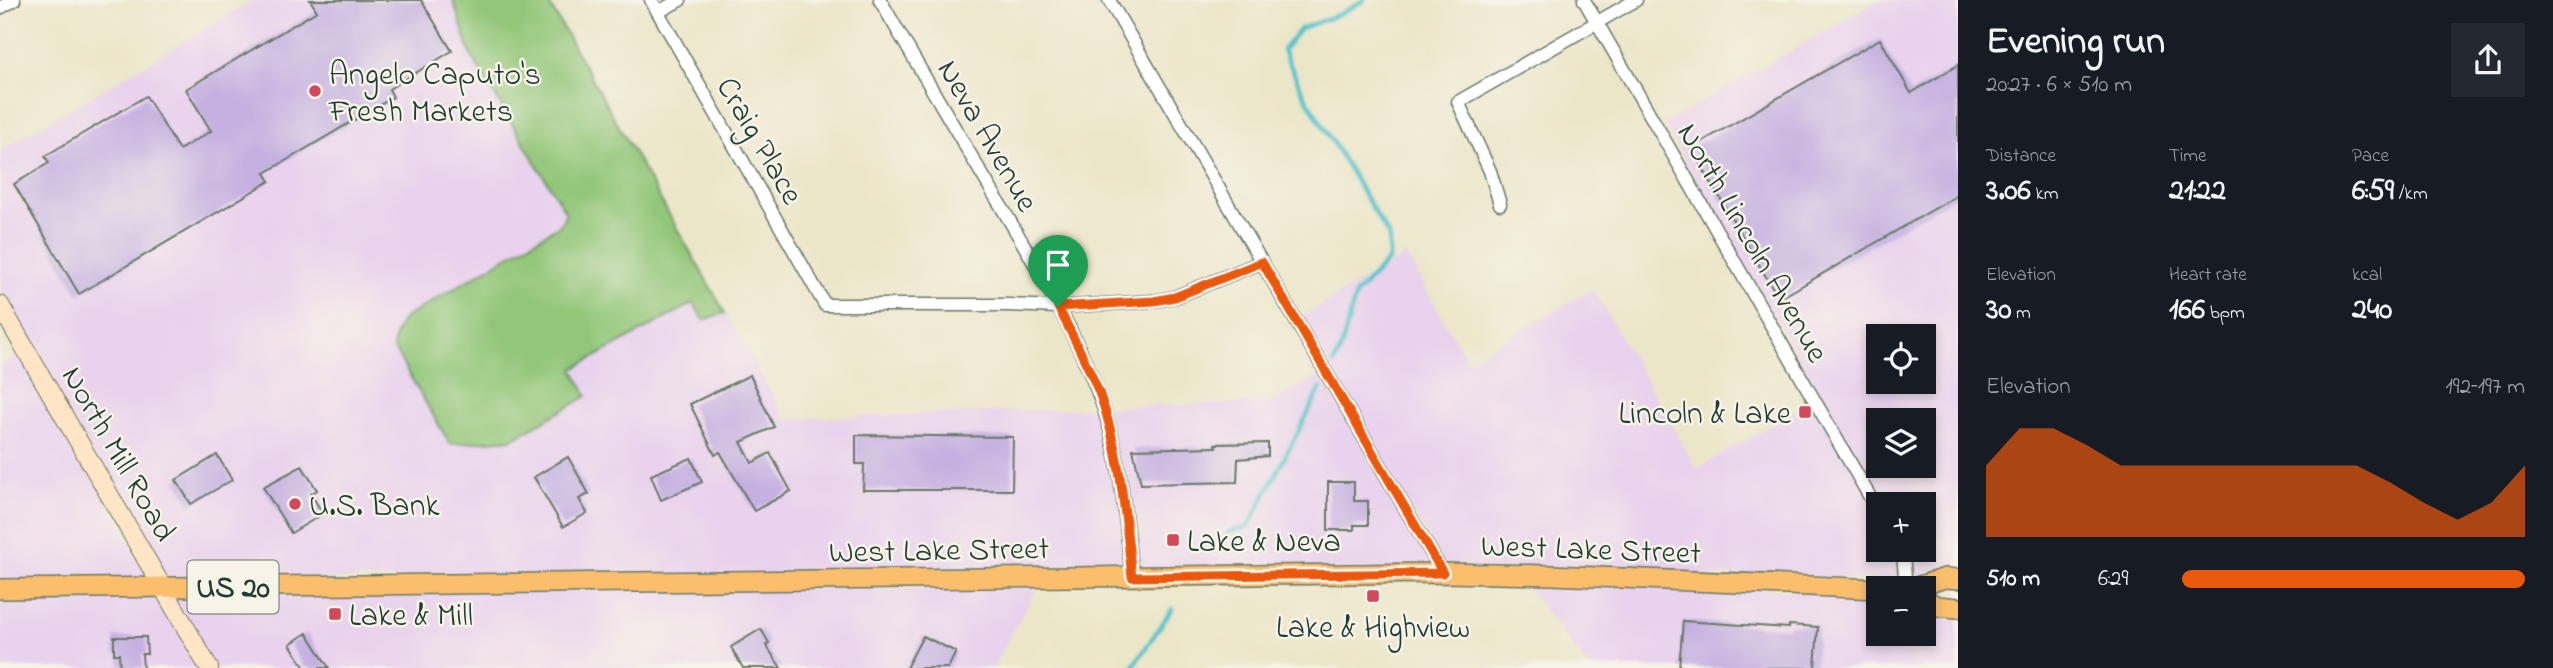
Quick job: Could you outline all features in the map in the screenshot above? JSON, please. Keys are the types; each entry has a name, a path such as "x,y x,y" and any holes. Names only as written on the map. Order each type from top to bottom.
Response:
{"main road":[{"name":"West Lake Street","path":"0,589 1443,573 1866,588"},
{"path":"1936,581 1958,579"},
{"path":"1936,606 1958,608"}],"street":[{"path":"0,8 14,0"},
{"name":"Craig Place","path":"651,0 825,305 1058,307"},
{"path":"658,12 680,0"},
{"name":"Neva Avenue","path":"880,0 1028,252 1078,345 1100,396 1112,438 1125,512 1132,577"},
{"path":"1109,0 1443,573"},
{"name":"North Lincoln Avenue","path":"1584,0 1867,492"},
{"path":"1500,204 1490,171 1458,102 1636,0"},
{"path":"1058,307 1154,301 1175,297 1262,262"},
{"name":"North Mill Road","path":"0,304 209,668"}],"shaded area":[{"path":"254,0 547,0 786,419 1271,402 1322,374 1436,569 165,581 0,295 0,150"},
{"path":"1879,0 1958,0 1958,581 1936,580 1936,576 1866,576 1866,579 1446,569 1301,317 1406,255 1468,361 1593,289 1697,469 1820,396 1664,124"},
{"path":"21,353 154,583 0,585 0,366"},
{"path":"1523,582 1866,593 1866,646 1936,646 1936,609 1958,613 1958,668 1589,668"},
{"path":"1037,587 993,668 214,668 171,593"},
{"path":"160,591 204,668 0,668 0,593"}],"green space":[{"path":"453,0 547,0 725,313 704,320 693,303 573,369 587,396 512,439 450,444 393,347 396,332 403,319 560,225 566,213 471,55"}],"building":[{"path":"310,0 421,0 452,51 389,89 393,97 265,173 270,181 79,294 14,184 49,163 45,156 146,96 179,150 211,131 186,89 317,11"},
{"path":"1880,39 1911,93 1958,65 1958,195 1779,299 1691,148"},
{"path":"750,375 774,427 741,442 752,463 770,453 791,491 754,511 720,452 715,455 690,404"},
{"path":"856,435 1013,437 1012,490 863,490 864,464 856,464"},
{"path":"1268,443 1268,456 1238,459 1237,482 1141,484 1133,449 1216,447 1215,444"},
{"path":"217,455 232,480 191,504 176,480"},
{"path":"568,457 589,494 579,499 587,513 563,527 534,477"},
{"path":"691,458 702,482 661,500 651,475"},
{"name":"U.S. Bank","path":"302,466 317,490 311,494 323,514 291,533 263,487"},
{"path":"1328,482 1354,482 1354,501 1368,501 1368,525 1354,525 1354,530 1328,530"},
{"path":"1683,621 1789,628 1789,625 1818,627 1815,668 1679,668"},
{"path":"761,629 769,643 766,645 781,668 743,668 731,647"},
{"path":"307,633 329,668 305,668 290,644"},
{"path":"923,636 956,652 948,668 906,668"},
{"path":"114,637 146,637 147,654 142,654 143,668 120,668 119,654 114,654"}],"waterway":[{"path":"1334,363 1356,294 1389,259 1389,236 1302,91 1283,50 1300,29 1340,14 1364,0"},
{"path":"1228,533 1249,526 1321,388"},
{"path":"1132,668 1172,609"}],"place":[{"name":"Angelo Caputo's Fresh Markets","path":"315,91"},
{"name":"Lincoln & Lake","path":"1805,412"},
{"name":"U.S. Bank","path":"295,504"},
{"name":"Lake & Neva","path":"1173,540"},
{"name":"Lake & Highview","path":"1373,596"},
{"name":"Lake & Mill","path":"335,614"}],"route":[{"path":"1262,262 1443,573 1132,577 1125,512 1112,438 1100,396 1058,307 1154,301 1175,297 1262,262"}]}
